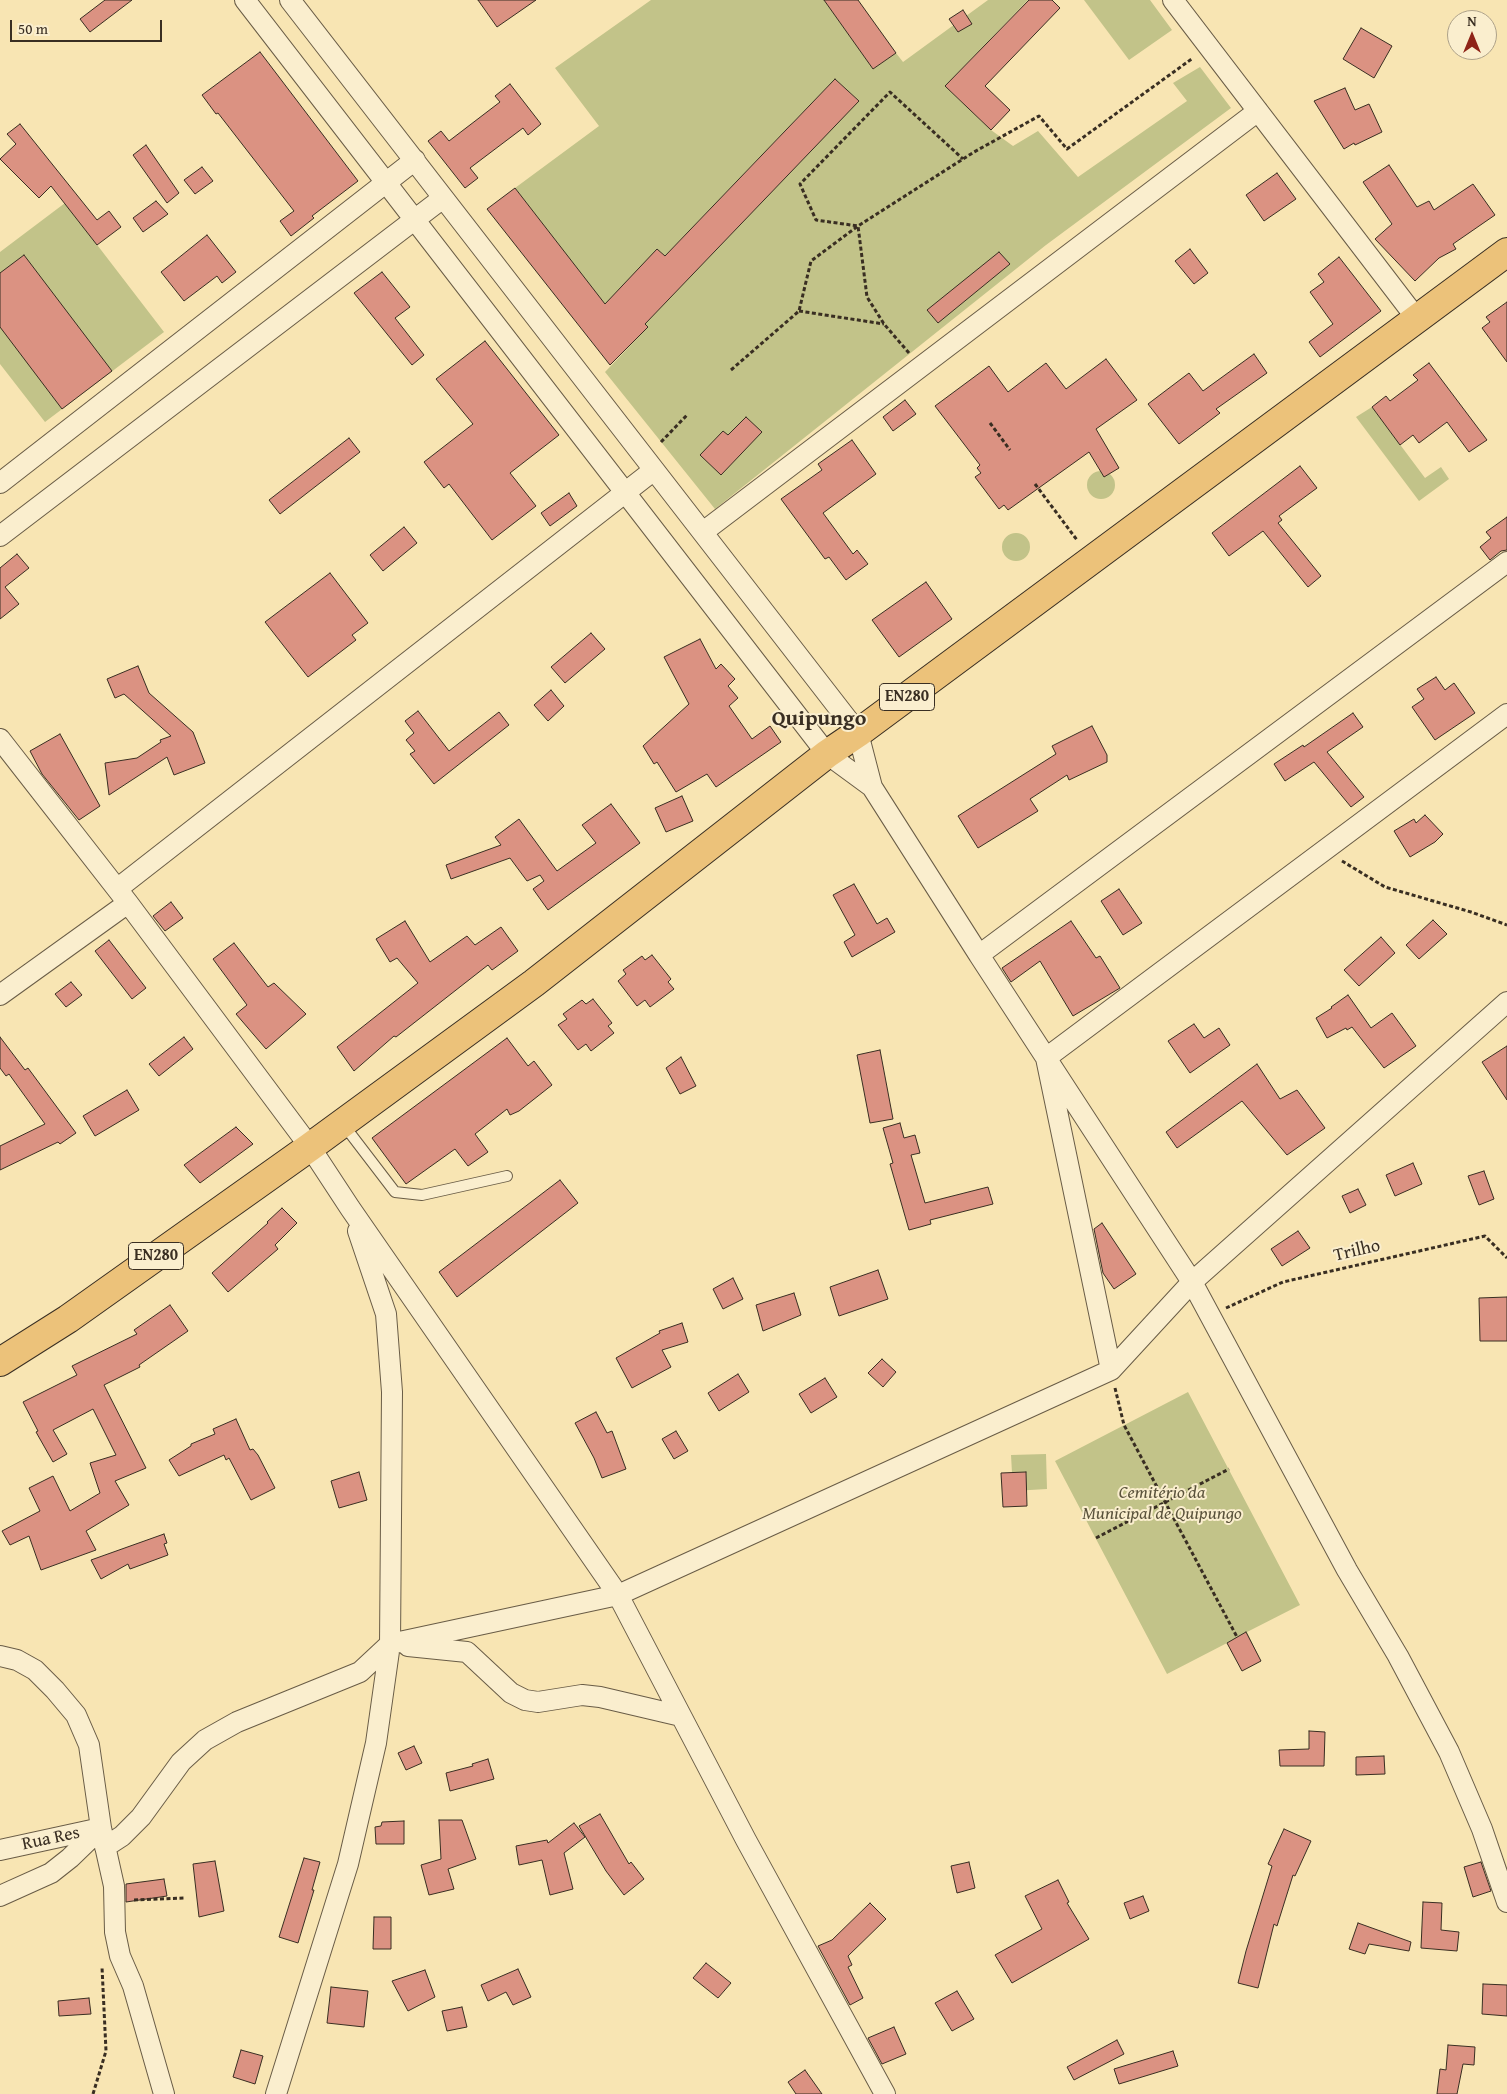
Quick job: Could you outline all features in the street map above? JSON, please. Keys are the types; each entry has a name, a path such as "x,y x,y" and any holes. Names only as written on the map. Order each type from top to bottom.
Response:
{"main road":[{"name":"EN280","path":"0,1362 68,1318 310,1147 534,983 827,754 858,733 1507,252"}],"street":[{"path":"245,0 827,754 872,787"},
{"path":"290,0 858,733 872,787 1192,1282 1347,1570 1398,1656 1449,1752 1482,1829 1507,1902"},
{"path":"1173,0 1417,319"},
{"path":"703,532 1258,111"},
{"path":"0,483 415,160"},
{"path":"0,536 444,198"},
{"path":"0,995 654,470"},
{"path":"979,955 1507,562"},
{"path":"1046,1058 1507,714"},
{"path":"0,739 123,896 310,1147 350,1208 618,1595 746,1840 886,2094"},
{"path":"0,1896 51,1873 70,1858 103,1838 122,1836 141,1817 182,1762 205,1740 238,1722 360,1672 390,1644 618,1595 1110,1370 1192,1282 1507,1002"},
{"path":"1046,1058 1110,1370"},
{"path":"276,2094 348,1864 376,1743 390,1644 392,1392 386,1314 350,1208"},
{"path":"390,1644 467,1652 511,1693 525,1700 538,1702 582,1695 600,1697 680,1716"},
{"path":"0,1656 17,1660 35,1670 55,1690 76,1716 89,1745 103,1838 114,1886 115,1932 120,1956 133,1986 164,2094"},
{"name":"Rua Res","path":"0,1850 103,1838"}],"lane":[{"path":"342,1123 395,1192 422,1195 507,1176"}],"path":[{"path":"731,370 799,311 811,262 858,226 962,160 1039,116 1067,149 1193,58"},
{"path":"858,226 816,220 800,184 890,92 962,160"},
{"path":"858,226 867,297 884,324 910,354"},
{"path":"799,311 884,324"},
{"path":"661,442 688,414"},
{"path":"990,423 1010,450"},
{"path":"1035,484 1077,540"},
{"path":"1325,850 1385,887 1471,912 1507,925"},
{"name":"Trilho","path":"1210,1316 1283,1282 1485,1236 1507,1258"},
{"path":"1110,1370 1124,1425 1237,1637"},
{"path":"1096,1538 1229,1469"}],"green space":[{"path":"651,0 824,0 873,69 896,53 903,62 988,0 1028,0 945,86 991,130 1013,146 1038,131 1078,177 1187,101 1173,83 1200,67 1231,108 1046,245 715,509 605,372 648,327 645,324 858,100 835,79 665,256 657,249 614,317 515,188 599,126 555,68"},
{"path":"1084,0 1150,0 1172,30 1129,60"},
{"path":"65,203 164,332 45,422 0,364 0,252"},
{"path":"1372,407 1425,478 1441,467 1449,479 1419,501 1356,417"},
{"path":"1101,471 1111,475 1115,485 1111,495 1101,499 1091,495 1087,485 1091,475"},
{"path":"1016,533 1026,537 1030,547 1026,557 1016,561 1006,557 1002,547 1006,537"},
{"name":"Cemitério da Municipal de Quipungo","path":"1188,1392 1300,1605 1247,1632 1261,1661 1242,1671 1227,1643 1167,1674 1055,1461"},
{"path":"1046,1454 1047,1489 1013,1491 1011,1455"}],"building":[{"path":"105,0 132,0 90,32 80,19"},
{"path":"478,0 536,0 497,27"},
{"path":"824,0 858,0 896,53 873,69"},
{"path":"1029,0 1052,0 1060,8 985,86 1010,110 991,130 945,86"},
{"path":"963,10 972,24 958,32 949,19"},
{"path":"1361,28 1392,46 1374,78 1343,59"},
{"path":"260,52 358,181 312,216 314,218 291,236 280,221 294,211 202,95"},
{"path":"835,79 859,101 645,324 648,327 610,365 487,209 515,188 605,304 657,249 665,256"},
{"path":"510,84 541,124 528,135 523,128 470,168 478,178 465,188 428,141 441,131 449,141 500,102 495,96"},
{"path":"1345,88 1355,110 1369,104 1382,132 1344,149 1314,101"},
{"path":"20,124 97,220 109,211 121,227 97,245 51,186 39,198 0,159 16,144 7,134"},
{"path":"146,145 179,193 167,203 133,155"},
{"path":"1389,165 1417,207 1429,201 1434,210 1473,184 1495,215 1453,244 1456,249 1439,258 1415,281 1375,239 1392,224 1363,182"},
{"path":"202,167 213,181 195,194 184,180"},
{"path":"1277,173 1296,199 1264,221 1246,195"},
{"path":"156,201 168,214 143,232 133,218"},
{"path":"207,235 236,272 222,283 217,276 184,301 161,272"},
{"path":"1190,249 1208,273 1194,284 1175,261"},
{"path":"999,252 1010,264 938,323 927,310"},
{"path":"24,255 112,371 62,409 0,327 0,273"},
{"path":"1339,257 1381,311 1320,357 1309,342 1333,324 1310,292 1324,282 1318,274"},
{"path":"382,272 410,307 395,318 424,355 412,365 354,293"},
{"path":"1507,302 1507,362 1482,328 1490,322 1486,317"},
{"path":"485,341 559,435 510,473 536,506 492,540 449,484 444,488 424,462 473,424 436,379"},
{"path":"1254,354 1267,373 1216,409 1220,413 1179,444 1148,404 1189,373 1203,391"},
{"path":"1106,359 1137,400 1096,429 1119,468 1104,477 1089,452 1008,510 1004,505 999,509 975,477 981,473 977,468 980,465 935,406 989,366 1008,392 1046,363 1066,389"},
{"path":"1429,363 1487,440 1469,452 1447,422 1419,443 1413,435 1400,445 1372,407 1386,396 1390,401 1418,380 1413,375"},
{"path":"905,400 916,414 893,431 883,417"},
{"path":"746,417 762,432 721,475 700,455 723,431 728,435"},
{"path":"349,438 360,452 280,514 269,500"},
{"path":"852,440 876,474 823,513 853,554 857,550 868,564 846,580 829,557 825,559 781,499 822,470 818,464"},
{"path":"1300,466 1317,488 1279,516 1282,520 1278,523 1321,576 1308,587 1263,531 1229,556 1212,533"},
{"path":"569,493 577,506 550,526 541,513"},
{"path":"1507,517 1507,550 1501,551 1490,560 1480,547 1491,538 1486,532"},
{"path":"404,527 417,543 383,571 370,555"},
{"path":"17,554 29,568 5,587 19,604 0,619 0,568"},
{"path":"330,573 368,623 352,635 356,640 308,677 265,622"},
{"path":"926,582 952,619 899,657 872,620"},
{"path":"591,633 605,649 565,683 551,667"},
{"path":"700,639 716,669 721,664 735,679 728,686 738,698 729,706 752,739 770,726 781,742 716,787 707,774 676,792 657,762 654,764 643,746 689,704 664,657"},
{"path":"138,666 149,693 193,732 205,763 174,775 167,757 109,795 105,763 137,758 161,742 160,740 171,736 124,694 115,698 107,679"},
{"path":"1436,677 1445,690 1454,683 1475,713 1435,740 1412,707 1424,699 1417,689"},
{"path":"551,690 564,706 548,721 534,705"},
{"path":"418,711 449,751 499,712 509,725 434,784 410,754 415,751 406,740 414,733 405,721"},
{"path":"1353,713 1363,727 1327,752 1364,797 1351,807 1314,762 1285,781 1274,764 1303,745 1304,747"},
{"path":"1092,726 1107,755 1107,762 1069,780 1067,775 1030,799 1038,811 978,848 958,816 1056,754 1052,746"},
{"path":"60,734 100,806 79,820 42,774 30,751"},
{"path":"682,796 693,821 666,832 655,808"},
{"path":"611,804 640,843 548,910 533,889 544,881 540,875 527,881 510,858 451,879 446,865 501,845 495,837 519,819 557,871 596,843 582,825"},
{"path":"1425,815 1443,834 1435,842 1410,857 1394,831 1414,819 1416,823"},
{"path":"854,884 877,924 887,918 895,932 852,957 844,942 855,935 833,895"},
{"path":"1119,889 1142,923 1123,935 1101,901"},
{"path":"171,902 183,918 165,931 153,916"},
{"path":"1433,920 1447,934 1419,959 1406,945"},
{"path":"405,921 430,962 467,936 475,945 501,927 518,951 492,970 488,965 396,1037 394,1036 354,1071 337,1047 418,983 397,958 390,962 376,939"},
{"path":"1071,921 1096,958 1100,956 1120,988 1073,1016 1040,961 1011,982 1002,968"},
{"path":"1381,937 1395,953 1359,986 1344,970"},
{"path":"109,940 146,988 132,999 95,951"},
{"path":"234,943 268,987 274,983 306,1014 266,1049 236,1014 247,1005 213,959"},
{"path":"652,955 671,979 668,982 674,989 650,1007 645,1000 637,1006 618,981 626,974 623,970 642,956 645,960"},
{"path":"71,982 82,995 66,1007 55,994"},
{"path":"1348,995 1371,1028 1392,1013 1416,1046 1384,1068 1352,1027 1347,1030 1346,1028 1327,1038 1316,1018"},
{"path":"593,999 612,1023 608,1026 614,1033 591,1051 586,1044 578,1050 558,1025 567,1019 563,1014 582,1000 586,1004"},
{"path":"1194,1024 1204,1038 1219,1028 1230,1045 1190,1073 1168,1041"},
{"path":"0,1037 25,1070 28,1068 76,1133 60,1144 58,1142 0,1170 0,1146 45,1124 9,1074 6,1076 0,1068"},
{"path":"184,1037 193,1049 159,1076 149,1064"},
{"path":"507,1038 528,1066 534,1061 552,1085 519,1111 510,1115 507,1109 475,1134 488,1152 468,1166 455,1149 406,1184 372,1138"},
{"path":"1507,1046 1507,1100 1482,1062"},
{"path":"880,1050 893,1119 870,1123 857,1055"},
{"path":"681,1057 696,1086 680,1094 666,1068"},
{"path":"1257,1064 1280,1099 1297,1090 1325,1128 1287,1155 1242,1101 1177,1148 1166,1132"},
{"path":"127,1090 139,1110 95,1136 83,1116"},
{"path":"900,1123 904,1138 915,1135 920,1153 911,1155 925,1203 988,1187 993,1204 930,1220 931,1224 909,1230 890,1164 893,1163 883,1128"},
{"path":"236,1127 253,1144 200,1183 184,1165"},
{"path":"1413,1163 1422,1184 1395,1196 1386,1175"},
{"path":"1484,1171 1494,1199 1479,1205 1468,1176"},
{"path":"560,1180 578,1203 457,1297 439,1272"},
{"path":"1358,1189 1366,1205 1350,1213 1342,1196"},
{"path":"282,1208 297,1223 275,1245 278,1249 228,1292 212,1273"},
{"path":"1102,1223 1136,1274 1114,1289 1103,1273 1094,1229"},
{"path":"1298,1231 1310,1248 1282,1266 1271,1249"},
{"path":"878,1270 888,1299 839,1316 830,1287"},
{"path":"733,1278 743,1299 723,1309 713,1289"},
{"path":"794,1293 801,1315 763,1331 756,1305"},
{"path":"1507,1297 1507,1341 1480,1341 1479,1298"},
{"path":"170,1305 188,1331 139,1365 140,1367 104,1385 146,1468 115,1481 129,1505 86,1531 96,1550 41,1570 29,1536 10,1545 2,1531 40,1511 29,1488 53,1476 70,1511 100,1493 90,1463 116,1455 93,1409 53,1430 67,1454 53,1462 36,1432 38,1431 23,1402 77,1375 72,1366 137,1334 134,1330"},
{"path":"682,1323 688,1342 662,1350 671,1367 632,1388 616,1358 660,1333 659,1331"},
{"path":"882,1359 896,1372 883,1387 868,1373"},
{"path":"738,1374 749,1392 719,1411 708,1393"},
{"path":"825,1378 837,1397 811,1413 799,1394"},
{"path":"596,1412 607,1433 612,1431 626,1469 602,1478 594,1458 575,1423"},
{"path":"236,1419 250,1450 253,1449 258,1455 275,1488 251,1500 229,1458 226,1460 224,1455 179,1476 169,1460 191,1446 191,1444 215,1434 213,1429"},
{"path":"676,1431 688,1451 674,1459 662,1439"},
{"path":"359,1472 367,1500 339,1508 331,1481"},
{"path":"1026,1472 1027,1506 1003,1507 1001,1473"},
{"path":"164,1534 167,1543 164,1544 168,1555 130,1569 128,1564 101,1579 91,1560"},
{"path":"1246,1632 1261,1661 1242,1671 1227,1643"},
{"path":"1309,1731 1325,1732 1324,1766 1280,1766 1279,1750 1309,1749"},
{"path":"414,1746 422,1763 406,1770 398,1753"},
{"path":"1384,1756 1385,1774 1356,1775 1356,1757"},
{"path":"488,1759 494,1779 450,1791 446,1773 473,1766 472,1764"},
{"path":"600,1814 629,1864 631,1862 644,1879 624,1895 606,1871 579,1826"},
{"path":"439,1820 462,1820 476,1859 448,1869 454,1889 429,1895 421,1865 441,1859"},
{"path":"404,1821 404,1844 376,1844 375,1827 381,1826 382,1822"},
{"path":"574,1823 585,1837 564,1853 573,1889 550,1895 542,1860 519,1865 516,1846 547,1840 548,1843"},
{"path":"1284,1829 1311,1841 1295,1876 1293,1875 1277,1926 1274,1924 1258,1988 1238,1983 1272,1866 1268,1864"},
{"path":"304,1858 320,1862 312,1890 314,1890 298,1943 279,1937"},
{"path":"215,1861 224,1911 199,1917 193,1864"},
{"path":"969,1862 975,1888 957,1893 951,1866"},
{"path":"1481,1862 1491,1891 1473,1897 1464,1867"},
{"path":"164,1879 167,1896 126,1902 126,1884"},
{"path":"1058,1880 1069,1902 1067,1903 1089,1939 1012,1983 995,1955 1042,1929 1025,1896"},
{"path":"1143,1896 1149,1911 1130,1919 1124,1903"},
{"path":"1423,1902 1442,1903 1441,1930 1459,1932 1457,1951 1421,1948"},
{"path":"870,1903 886,1919 848,1956 852,1965 848,1967 863,1998 850,2005 818,1946 832,1940"},
{"path":"374,1917 391,1917 391,1949 373,1949"},
{"path":"1358,1923 1411,1942 1409,1951 1369,1944 1365,1954 1349,1949"},
{"path":"706,1963 731,1983 718,1998 693,1978"},
{"path":"518,1969 531,1997 513,2005 506,1992 488,2001 481,1985"},
{"path":"425,1970 435,1997 408,2011 392,1981"},
{"path":"1483,1984 1507,1985 1507,2016 1482,2014"},
{"path":"331,1987 368,1991 364,2027 327,2023"},
{"path":"957,1991 974,2019 952,2031 935,2003"},
{"path":"89,1998 91,2014 59,2016 58,2001"},
{"path":"462,2007 467,2027 447,2031 442,2011"},
{"path":"894,2027 906,2054 882,2064 868,2038"},
{"path":"1117,2040 1124,2054 1074,2080 1067,2067"},
{"path":"1448,2045 1475,2047 1474,2065 1463,2064 1457,2094 1437,2094 1440,2069 1446,2070"},
{"path":"241,2050 263,2056 255,2084 233,2077"},
{"path":"1173,2051 1178,2066 1119,2084 1114,2069"},
{"path":"805,2070 822,2094 796,2094 788,2082"}],"district":[{"name":"Quipungo","path":"819,719"}]}
